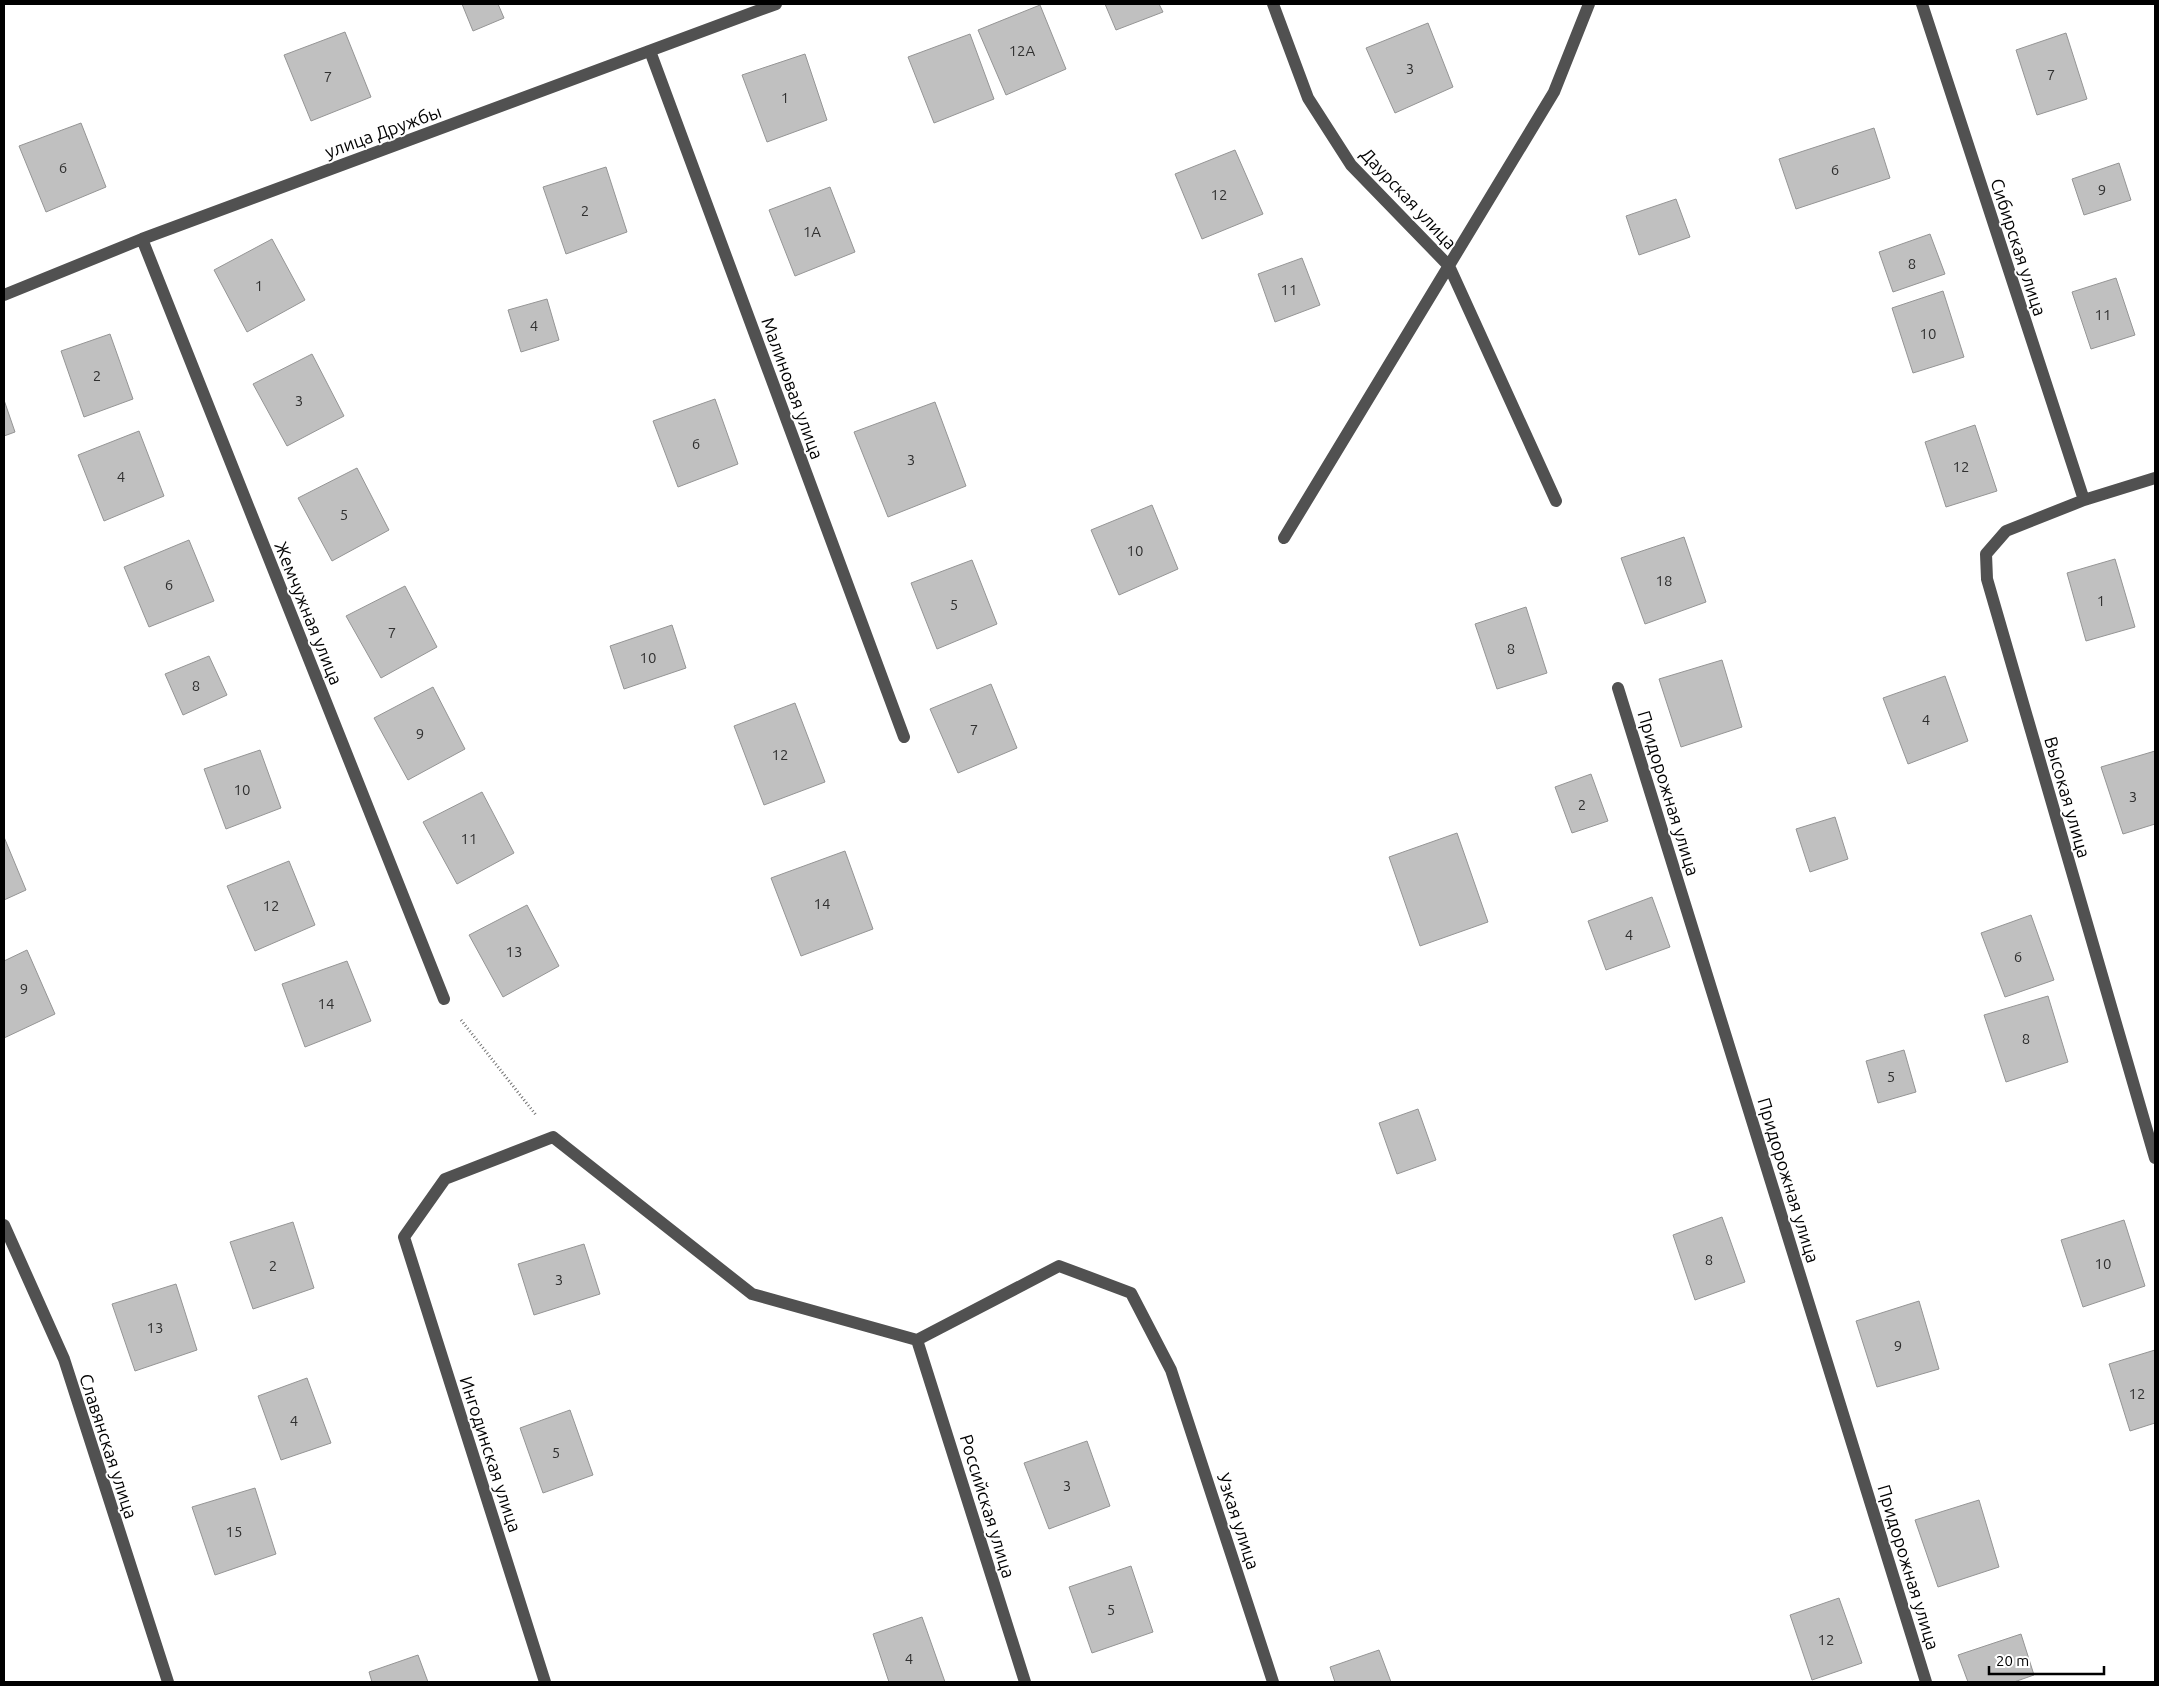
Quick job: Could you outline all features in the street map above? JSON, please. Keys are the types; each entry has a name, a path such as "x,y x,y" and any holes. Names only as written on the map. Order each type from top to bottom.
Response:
{"street":[{"name":"улица Дружбы","path":"4,295 142,239 776,4"},
{"name":"Даурская улица","path":"1273,4 1308,98 1351,165 1449,266 1556,501"},
{"path":"1284,538 1554,92 1588,4"},
{"name":"Сибирская улица","path":"1922,4 2084,500"},
{"name":"Малиновая улица","path":"650,51 904,737"},
{"name":"Жемчужная улица","path":"142,239 444,999"},
{"name":"Высокая улица","path":"2155,478 2084,500 2006,531 1986,554 1987,579 2155,1158"},
{"name":"Придорожная улица","path":"1618,688 1926,1682"},
{"path":"554,1137 752,1294 917,1340"},
{"name":"Ингодинская улица","path":"545,1682 404,1237 445,1179 554,1137"},
{"name":"Славянская улица","path":"4,1225 64,1359 168,1682"},
{"name":"Узкая улица","path":"917,1340 1059,1266 1130,1294 1171,1370 1274,1682"},
{"name":"Российская улица","path":"917,1340 1025,1682"}],"path":[{"path":"444,999 554,1137"}],"building":[{"path":"462,4 498,4 504,18 473,31"},
{"path":"1105,4 1159,4 1163,12 1116,30"},
{"path":"1040,5 1066,69 1006,95 978,30"},
{"path":"1428,23 1453,87 1395,113 1366,48"},
{"path":"345,32 371,97 311,121 284,55"},
{"path":"2066,33 2087,99 2037,115 2016,50"},
{"path":"970,34 994,99 934,123 908,57"},
{"path":"805,54 827,120 767,142 742,75"},
{"path":"81,123 106,187 46,212 19,146"},
{"path":"1874,128 1890,178 1796,209 1779,159"},
{"path":"1235,150 1263,214 1202,239 1175,174"},
{"path":"2119,163 2131,200 2084,215 2072,179"},
{"path":"606,167 627,232 566,254 543,187"},
{"path":"830,187 855,252 795,276 769,210"},
{"path":"1676,199 1690,237 1639,255 1626,216"},
{"path":"1930,234 1945,274 1893,292 1879,252"},
{"path":"272,239 305,300 247,332 214,270"},
{"path":"1302,258 1320,305 1275,322 1258,274"},
{"path":"2116,278 2135,335 2091,349 2072,292"},
{"path":"1943,291 1964,357 1913,373 1892,308"},
{"path":"547,299 559,340 521,352 508,310"},
{"path":"110,334 133,399 84,417 61,351"},
{"path":"312,354 344,416 287,446 253,384"},
{"path":"715,399 738,464 678,487 653,421"},
{"path":"4,400 15,432 4,436"},
{"path":"935,402 966,486 888,517 854,432"},
{"path":"1975,425 1997,491 1946,507 1925,442"},
{"path":"139,431 164,496 104,521 78,455"},
{"path":"357,468 389,530 332,561 298,498"},
{"path":"1152,505 1178,569 1119,595 1091,530"},
{"path":"1684,537 1706,602 1645,624 1621,558"},
{"path":"189,540 214,601 149,627 124,567"},
{"path":"2115,559 2135,627 2086,641 2067,573"},
{"path":"972,560 997,624 937,649 911,583"},
{"path":"405,586 437,647 381,678 346,616"},
{"path":"1526,607 1547,673 1497,689 1475,624"},
{"path":"672,625 686,668 624,689 610,646"},
{"path":"209,656 227,695 183,715 165,674"},
{"path":"1722,660 1742,727 1681,747 1659,679"},
{"path":"1945,676 1968,741 1908,764 1883,698"},
{"path":"991,684 1017,748 958,773 930,709"},
{"path":"433,687 465,749 408,780 374,718"},
{"path":"795,703 825,782 764,805 734,726"},
{"path":"260,750 281,808 226,829 204,769"},
{"path":"2155,751 2155,824 2123,834 2101,767"},
{"path":"1591,774 1608,821 1572,833 1555,787"},
{"path":"482,792 514,853 457,884 423,822"},
{"path":"1835,817 1848,859 1810,872 1796,829"},
{"path":"1457,833 1488,922 1420,946 1389,857"},
{"path":"4,837 26,890 4,900"},
{"path":"845,851 873,929 801,956 771,878"},
{"path":"289,861 315,925 255,951 227,886"},
{"path":"1652,897 1670,947 1606,970 1588,921"},
{"path":"527,905 559,966 503,997 469,935"},
{"path":"2031,915 2054,980 2005,997 1981,933"},
{"path":"27,950 55,1014 4,1038 4,961"},
{"path":"347,961 371,1021 305,1047 282,984"},
{"path":"2048,996 2068,1062 2006,1082 1984,1015"},
{"path":"1904,1050 1916,1092 1878,1103 1866,1061"},
{"path":"1418,1109 1436,1160 1397,1174 1379,1123"},
{"path":"1722,1217 1745,1282 1695,1300 1673,1235"},
{"path":"2124,1220 2145,1286 2083,1307 2061,1240"},
{"path":"293,1222 314,1288 253,1309 230,1242"},
{"path":"584,1244 600,1294 534,1315 518,1264"},
{"path":"176,1284 197,1350 135,1371 112,1304"},
{"path":"1919,1301 1939,1369 1877,1387 1856,1321"},
{"path":"2155,1350 2155,1423 2130,1431 2109,1364"},
{"path":"307,1378 331,1443 281,1460 258,1396"},
{"path":"570,1410 593,1475 543,1493 520,1428"},
{"path":"1087,1441 1110,1506 1049,1529 1024,1463"},
{"path":"255,1488 276,1554 215,1575 192,1507"},
{"path":"1979,1500 1999,1567 1938,1587 1915,1520"},
{"path":"1131,1566 1153,1632 1092,1653 1069,1587"},
{"path":"1839,1598 1862,1663 1812,1680 1790,1615"},
{"path":"922,1617 945,1682 889,1682 873,1634"},
{"path":"2021,1634 2034,1675 2014,1682 1968,1682 1958,1655"},
{"path":"1379,1650 1391,1682 1335,1682 1330,1667"},
{"path":"418,1655 428,1682 372,1682 369,1672"}]}
